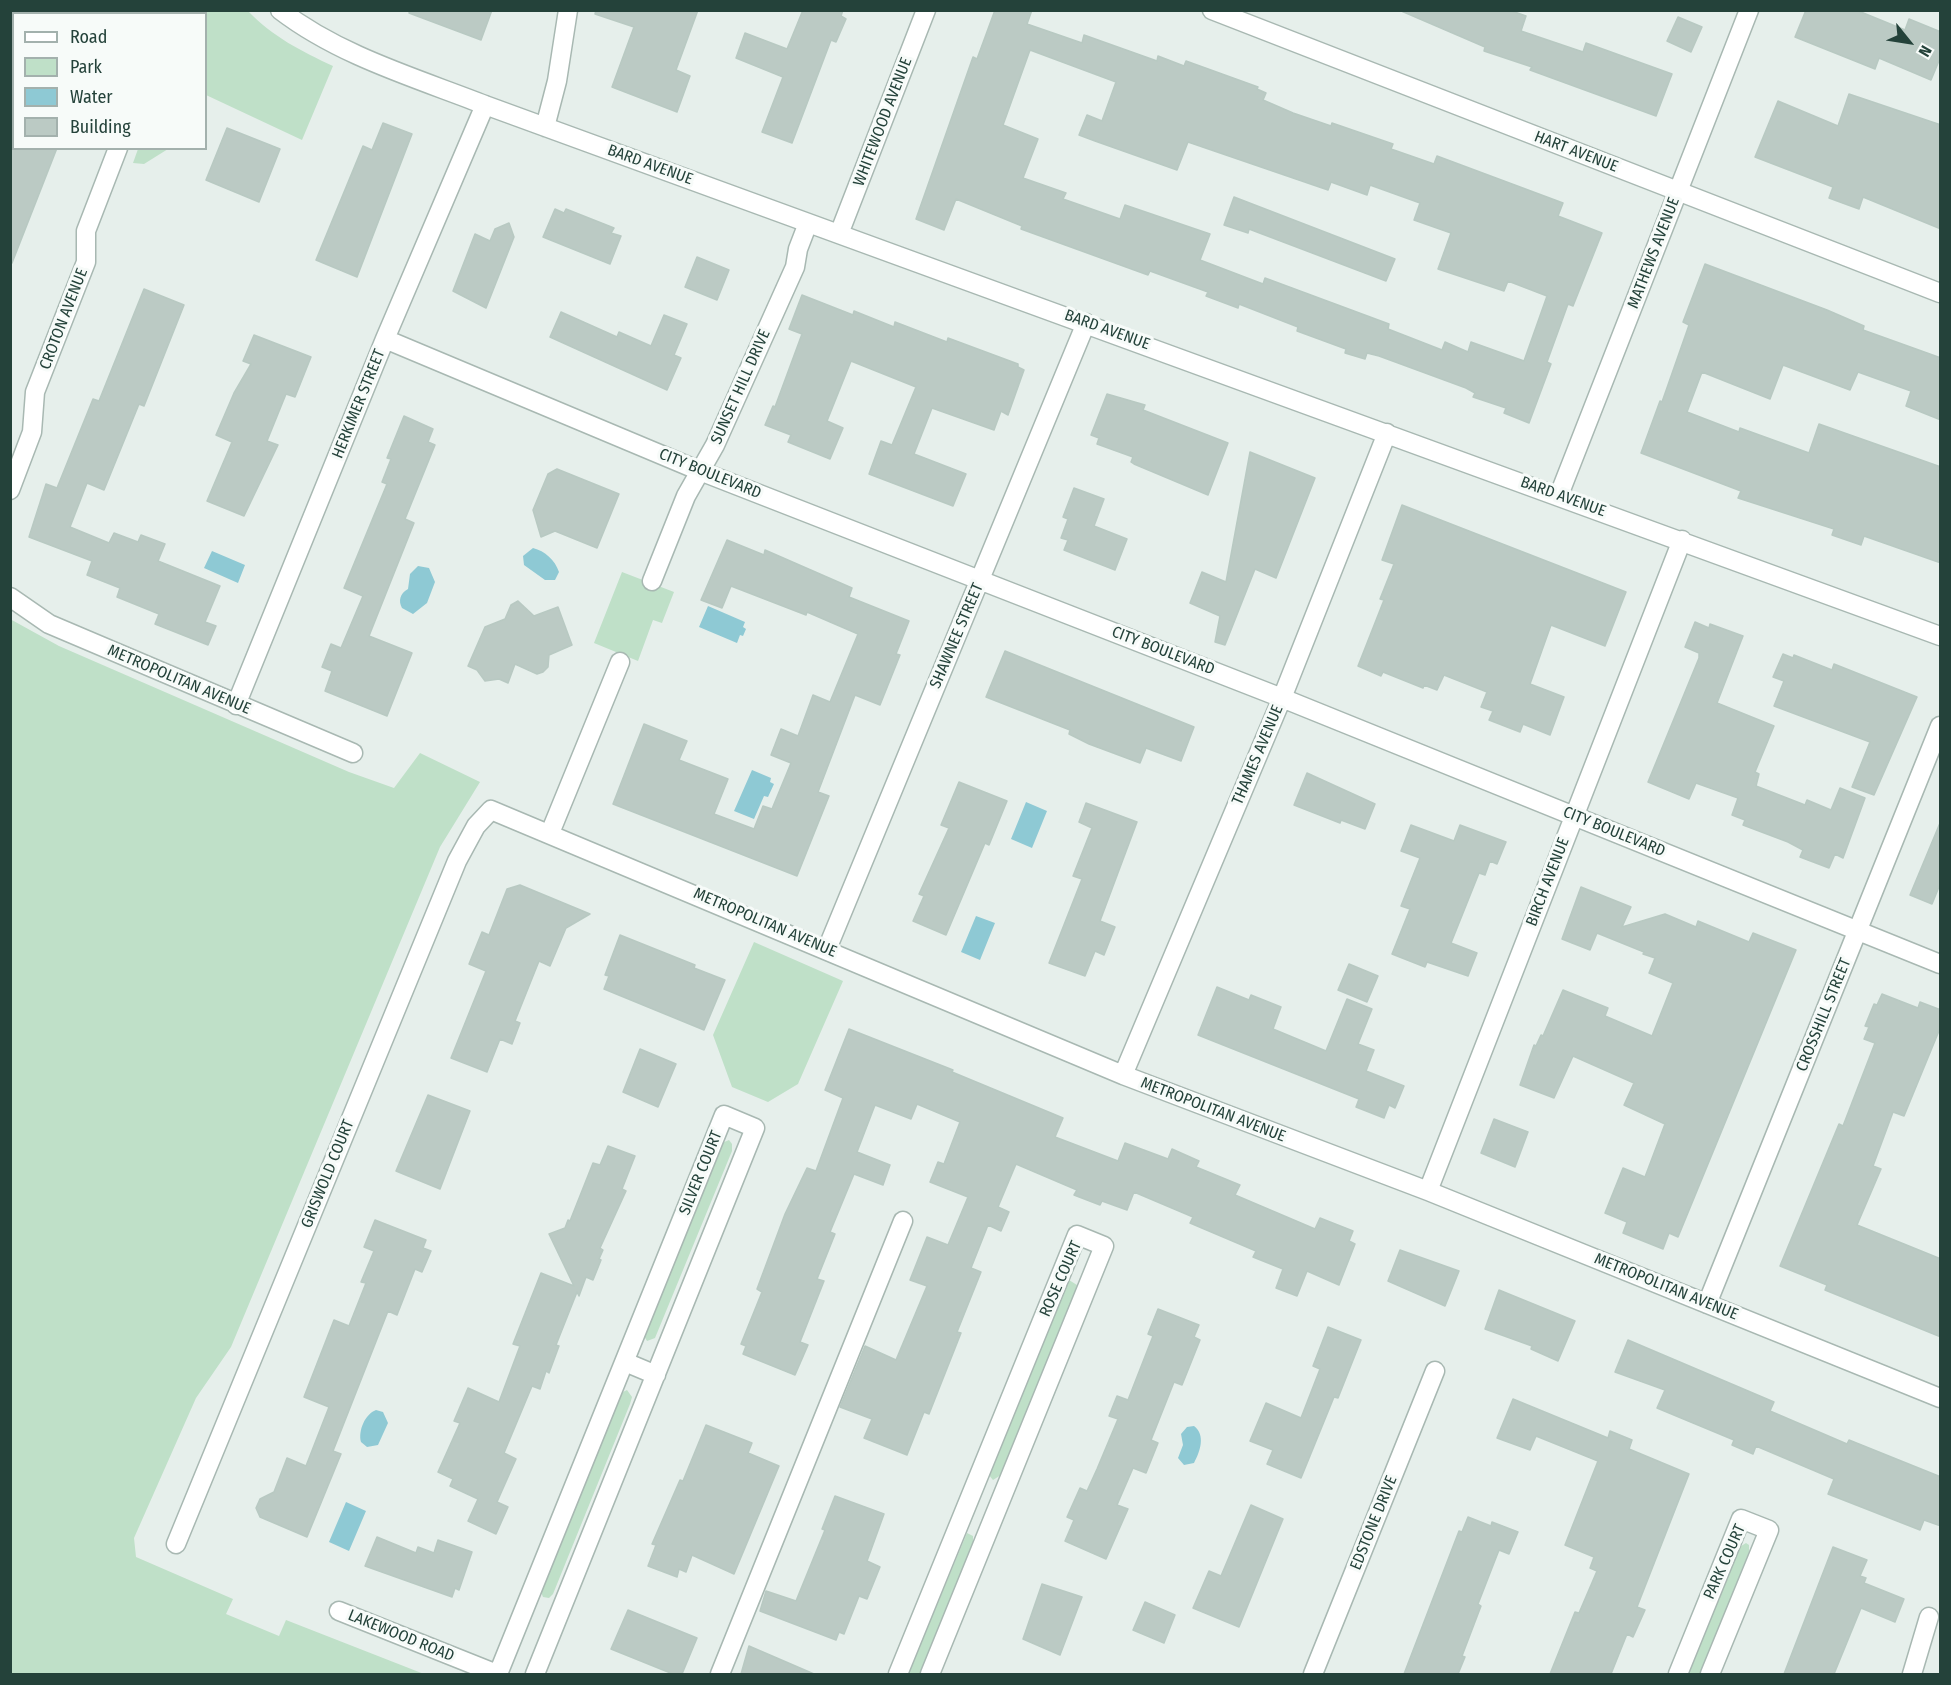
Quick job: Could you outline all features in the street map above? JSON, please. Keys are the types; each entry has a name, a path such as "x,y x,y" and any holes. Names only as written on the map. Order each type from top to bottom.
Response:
{"street":[{"name":"BARD AVENUE","path":"279,10 304,29 333,44 486,105 1941,636"},
{"path":"545,127 563,52 568,10"},
{"name":"WHITEWOOD AVENUE","path":"839,234 926,10"},
{"name":"HART AVENUE","path":"1212,10 1941,293"},
{"name":"MATHEWS AVENUE","path":"1559,495 1749,10"},
{"name":"HERKIMER STREET","path":"236,705 385,339 486,105"},
{"name":"CROTON AVENUE","path":"10,490 32,432 36,392 86,262 86,231 117,150"},
{"name":"SUNSET HILL DRIVE","path":"652,581 686,496 715,445 795,267 808,223"},
{"name":"SHAWNEE STREET","path":"827,949 1086,323"},
{"name":"CITY BOULEVARD","path":"385,339 700,471 1282,698 1941,964"},
{"name":"THAMES AVENUE","path":"1123,1075 1282,698 1387,433"},
{"name":"BIRCH AVENUE","path":"1428,1191 1682,540"},
{"name":"METROPOLITAN AVENUE","path":"10,597 49,624 353,753"},
{"path":"550,833 620,663"},
{"name":"CROSSHILL STREET","path":"1707,1304 1941,726"},
{"name":"METROPOLITAN AVENUE","path":"491,810 1123,1075 1428,1191 1941,1398"},
{"name":"GRISWOLD COURT","path":"176,1544 457,861 476,826 491,810"},
{"name":"SILVER COURT","path":"497,1674 724,1115 755,1128 535,1674"},
{"path":"720,1674 903,1221"},
{"name":"ROSE COURT","path":"898,1674 1077,1235 1104,1246 930,1674"},
{"path":"625,1362 656,1375"},
{"name":"EDSTONE DRIVE","path":"1313,1674 1435,1371"},
{"path":"968,1504 995,1514"},
{"name":"PARK COURT","path":"1678,1674 1741,1519 1769,1530 1710,1674"},
{"name":"LAKEWOOD ROAD","path":"339,1611 497,1674"},
{"path":"1912,1674 1929,1617"}],"green space":[{"path":"99,11 248,11 288,43 333,66 302,140 207,95 207,12"},
{"path":"137,150 166,150 144,164 133,163"},
{"path":"622,572 674,592 662,623 653,620 638,661 594,643"},
{"path":"10,619 59,646 349,772 394,788 420,753 480,782 440,847 231,1347 196,1398 134,1538 136,1557 233,1599 226,1614 279,1636 286,1620 424,1674 11,1674"},
{"path":"754,942 843,981 798,1084 768,1102 732,1087 713,1035"},
{"path":"729,1140 732,1144 732,1151 655,1338 647,1341 644,1336 722,1143"},
{"path":"1069,1280 1077,1285 1076,1290 1001,1475 993,1480 988,1474"},
{"path":"627,1390 632,1397 630,1404 553,1594 549,1598 543,1597 541,1592 621,1393"},
{"path":"967,1533 973,1536 973,1542 920,1674 908,1674"},
{"path":"1746,1543 1749,1545 1749,1552 1700,1674 1687,1674 1738,1548"}],"water":[{"path":"533,548 545,554 555,564 559,572 555,580 545,580 524,565 523,556"},
{"path":"212,551 245,565 238,583 204,568"},
{"path":"418,566 429,568 435,582 427,603 413,614 402,608 400,600 408,589 410,574"},
{"path":"708,606 745,622 743,627 746,629 743,636 740,635 737,643 699,627"},
{"path":"752,770 771,778 770,782 774,784 768,797 764,796 754,819 734,811"},
{"path":"1026,802 1047,811 1032,848 1011,839"},
{"path":"976,916 995,923 980,960 961,952"},
{"path":"376,1410 383,1412 388,1423 378,1445 367,1447 361,1442 362,1428 369,1415"},
{"path":"1194,1426 1200,1434 1200,1449 1194,1463 1184,1465 1178,1458 1183,1445 1181,1434 1187,1427"},
{"path":"346,1502 366,1511 349,1551 329,1542"}],"building":[{"path":"410,10 492,10 481,40 409,13"},
{"path":"596,10 698,10 676,70 690,76 677,112 612,87 634,27 595,14"},
{"path":"803,10 843,10 841,16 846,19 836,42 831,40 792,143 762,132 783,77 736,58 745,33 787,49"},
{"path":"995,10 1032,10 1027,24 1082,43 1084,35 1157,61 1158,56 1184,66 1186,61 1258,87 1257,89 1266,93 1263,100 1293,113 1331,126 1332,123 1393,144 1391,149 1434,164 1437,156 1563,203 1558,216 1602,233 1573,306 1568,304 1547,362 1551,364 1529,423 1504,413 1506,408 1473,397 1475,393 1466,388 1379,356 1367,353 1365,359 1345,353 1346,349 1297,331 1298,327 1239,304 1238,308 1206,296 1208,292 1150,271 1148,275 1021,229 1022,226 956,199 944,230 916,219 973,57 977,59","holes":["1030,50 1116,82 1102,121 1087,115 1079,135 1177,170 1188,142 1328,190 1331,182 1367,195 1370,185 1420,203 1414,220 1451,233 1438,269 1504,291 1508,281 1547,296 1524,361 1471,342 1468,352 1445,342 1442,350 1388,329 1389,324 1265,278 1263,284 1200,260 1210,234 1125,205 1120,219 1063,199 1066,193 1023,178 1038,139 1003,125"]},
{"path":"1399,10 1509,10 1526,16 1521,31 1583,52 1586,43 1672,74 1656,116 1530,70 1532,67 1484,51 1485,47"},
{"path":"1806,10 1856,10 1905,30 1909,19 1941,32 1941,56 1931,80 1879,58 1875,69 1795,37"},
{"path":"1678,17 1702,27 1691,52 1667,41"},
{"path":"1849,94 1941,125 1941,229 1863,197 1859,209 1829,198 1833,187 1755,157 1778,101 1838,126"},
{"path":"383,123 412,134 357,277 316,260 363,146 372,150"},
{"path":"227,128 280,149 259,202 206,180"},
{"path":"10,148 12,150 56,150 12,263 10,262"},
{"path":"1234,197 1395,259 1386,281 1249,229 1248,233 1224,225"},
{"path":"555,209 564,213 566,209 614,228 611,233 621,236 610,264 543,237"},
{"path":"509,223 514,237 486,308 453,291 475,234 490,241 495,229"},
{"path":"697,257 729,270 717,300 685,287"},
{"path":"1705,264 1827,310 1864,326 1863,330 1941,358 1941,420 1906,406 1911,391 1858,372 1850,390 1783,365 1770,399 1702,372 1687,412 1739,432 1740,428 1809,453 1819,424 1941,467 1941,563 1864,536 1861,545 1832,535 1834,529 1738,498 1741,491 1641,453 1689,325 1683,322"},
{"path":"144,289 184,305 144,406 139,404 104,490 87,483 70,527 109,543 114,533 138,542 141,535 165,544 158,561 220,586 205,622 216,626 208,645 155,624 159,614 117,597 120,588 87,575 92,561 29,537 46,484 57,488 93,399 99,401"},
{"path":"802,295 853,315 854,311 894,327 895,322 947,342 948,338 1018,364 1018,367 1024,370 1008,415 1001,411 994,430 932,408 914,454 966,474 953,506 869,474 881,441 892,445 916,387 851,361 827,421 843,428 830,459 788,442 791,435 765,425 773,406 775,407 802,334 789,329"},
{"path":"561,312 617,337 619,332 651,346 664,315 687,324 674,355 681,358 667,390 550,337"},
{"path":"254,335 311,357 295,397 286,394 267,441 278,445 244,516 207,501 232,442 216,435 234,393 251,364 243,361"},
{"path":"1107,394 1145,405 1143,410 1228,443 1208,495 1134,464 1131,462 1133,457 1097,444 1099,438 1091,435"},
{"path":"404,416 433,429 428,442 435,445 405,519 414,523 369,636 412,653 387,716 325,691 332,671 322,667 331,644 341,648 363,596 344,588 387,484 382,482 391,459 387,458"},
{"path":"1250,452 1315,478 1276,578 1255,569 1225,645 1215,642 1220,616 1190,603 1202,572 1226,582"},
{"path":"557,469 619,494 597,548 555,531 541,537 533,510 548,474"},
{"path":"1074,488 1104,499 1094,526 1127,539 1115,570 1064,550 1068,540 1061,538 1068,519 1063,517"},
{"path":"1402,505 1626,592 1605,646 1551,625 1530,684 1564,697 1550,735 1523,724 1520,732 1489,720 1493,711 1481,707 1487,692 1444,675 1437,690 1424,685 1423,688 1383,672 1381,676 1358,666 1384,600 1380,599 1394,564 1382,560"},
{"path":"727,540 764,555 765,550 852,588 849,597 909,621 896,654 900,655 880,705 855,695 818,792 829,796 797,876 613,804 644,724 687,741 679,760 728,779 714,814 754,829 763,806 772,809 791,763 771,755 781,729 798,736 813,695 830,702 858,634 807,612 806,615 731,586 722,608 701,600"},
{"path":"518,601 534,616 558,607 572,645 549,655 548,667 543,672 537,674 515,664 508,683 499,679 485,681 477,670 468,666 485,627 505,619 511,605"},
{"path":"1695,622 1709,628 1710,624 1743,636 1717,703 1774,726 1755,772 1759,774 1756,786 1805,805 1807,800 1831,810 1840,788 1865,798 1843,858 1835,854 1829,868 1800,857 1803,850 1788,842 1743,825 1745,820 1732,815 1738,798 1696,783 1689,799 1648,782 1699,658 1699,653 1685,647"},
{"path":"1005,651 1194,727 1181,761 1146,748 1140,763 1089,744 1069,734 1070,730 986,697"},
{"path":"1783,654 1793,658 1794,655 1832,670 1834,664 1917,697 1874,795 1852,787 1870,742 1774,706 1784,681 1773,677"},
{"path":"1307,773 1375,804 1365,829 1341,820 1340,823 1294,805"},
{"path":"959,782 1007,801 989,845 985,843 946,935 913,921 924,896 919,894 949,828 941,825"},
{"path":"1086,803 1137,822 1100,921 1115,927 1104,955 1095,951 1085,976 1049,963 1082,879 1073,876 1092,828 1079,822"},
{"path":"1940,823 1941,882 1932,904 1910,895"},
{"path":"1411,825 1454,841 1460,825 1506,842 1497,864 1490,861 1485,875 1479,873 1451,943 1477,953 1468,976 1427,962 1425,967 1392,954 1410,909 1401,906 1420,858 1401,851"},
{"path":"520,885 590,914 566,928 550,966 539,961 515,1021 520,1023 512,1044 500,1039 487,1072 451,1058 486,971 469,964 482,932 489,935 507,889"},
{"path":"1581,887 1631,907 1622,927 1665,914 1696,927 1698,921 1749,942 1753,933 1796,950 1678,1237 1669,1233 1663,1249 1623,1233 1627,1222 1605,1213 1623,1168 1645,1177 1665,1124 1624,1105 1634,1083 1573,1056 1554,1098 1520,1085 1534,1045 1536,1046 1541,1035 1543,1036 1563,990 1608,1008 1605,1016 1652,1036 1673,983 1649,973 1655,958 1597,933 1590,950 1562,939"},
{"path":"620,935 695,965 694,968 725,980 704,1030 604,989 609,976 605,975"},
{"path":"1349,964 1378,976 1367,1002 1338,990"},
{"path":"1217,987 1249,1000 1251,995 1281,1007 1273,1029 1326,1051 1347,999 1372,1009 1358,1044 1374,1050 1366,1071 1404,1086 1395,1108 1389,1105 1384,1118 1356,1107 1359,1099 1198,1035"},
{"path":"1882,994 1918,1008 1920,1002 1941,1010 1941,1026 1904,1116 1893,1112 1873,1166 1881,1169 1857,1225 1941,1259 1941,1337 1825,1290 1827,1285 1780,1266 1839,1124 1843,1126 1875,1043 1864,1039 1869,1027 1865,1026 1874,1004 1877,1005"},
{"path":"849,1029 953,1070 952,1072 1063,1118 1055,1137 1118,1161 1125,1143 1168,1159 1172,1149 1199,1161 1196,1167 1240,1185 1235,1195 1315,1229 1320,1218 1353,1231 1349,1241 1355,1244 1339,1285 1307,1271 1297,1296 1276,1288 1283,1269 1253,1257 1256,1251 1190,1223 1193,1217 1134,1192 1127,1210 1102,1201 1100,1205 1074,1195 1077,1190 1016,1164 998,1207 1009,1212 1001,1231 988,1225 971,1268 981,1272 957,1332 961,1333 929,1414 924,1412 907,1455 864,1438 872,1419 840,1407 865,1346 896,1360 927,1286 910,1280 927,1237 948,1245 968,1197 930,1182 938,1162 944,1164 960,1122 917,1104 911,1119 875,1105 857,1152 890,1165 883,1185 854,1174 830,1232 835,1234 817,1279 824,1281 800,1342 808,1345 795,1375 743,1354 746,1346 741,1344 762,1292 757,1289 785,1214 807,1168 816,1171 843,1098 825,1090"},
{"path":"640,1049 676,1064 658,1107 623,1092"},
{"path":"428,1095 470,1111 440,1189 396,1171"},
{"path":"1494,1119 1528,1132 1515,1167 1481,1153"},
{"path":"608,1146 635,1156 622,1189 626,1191 600,1248 603,1250 599,1259 601,1260 593,1280 586,1277 579,1296 577,1292 556,1345 559,1346 549,1373 546,1371 540,1389 532,1386 504,1453 516,1459 497,1502 508,1507 496,1534 468,1521 478,1499 450,1486 453,1479 438,1472 460,1423 454,1421 468,1388 499,1402 520,1346 513,1344 541,1273 574,1286 549,1234 565,1228 568,1220 570,1221 593,1163 600,1165"},
{"path":"375,1220 426,1240 423,1248 431,1251 422,1272 415,1269 397,1315 388,1311 333,1451 341,1454 307,1537 260,1517 256,1508 260,1499 274,1492 287,1458 306,1466 329,1407 304,1397 334,1320 349,1326 366,1283 361,1282 374,1251 364,1247"},
{"path":"1400,1250 1459,1271 1445,1306 1388,1281"},
{"path":"1499,1290 1575,1321 1558,1361 1531,1349 1532,1346 1485,1329"},
{"path":"1158,1309 1199,1325 1194,1337 1200,1340 1182,1385 1174,1382 1151,1440 1158,1443 1146,1473 1133,1468 1117,1505 1128,1509 1106,1559 1065,1541 1074,1520 1067,1517 1080,1488 1087,1491 1118,1419 1109,1416 1117,1396 1128,1400 1153,1336 1148,1334"},
{"path":"1328,1327 1361,1340 1338,1398 1334,1397 1301,1478 1267,1464 1273,1450 1250,1441 1266,1403 1301,1418 1320,1369 1313,1366"},
{"path":"1628,1340 1774,1402 1770,1411 1847,1444 1849,1440 1941,1477 1941,1526 1924,1520 1920,1530 1828,1494 1834,1479 1756,1446 1753,1454 1732,1445 1734,1440 1657,1408 1665,1390 1615,1372"},
{"path":"1513,1399 1608,1438 1610,1431 1632,1440 1629,1449 1689,1474 1637,1607 1645,1610 1633,1637 1627,1634 1611,1674 1550,1674 1575,1612 1579,1613 1597,1571 1590,1568 1594,1557 1565,1545 1598,1461 1536,1436 1530,1450 1497,1438"},
{"path":"706,1425 752,1443 748,1453 779,1466 734,1574 692,1555 686,1572 679,1569 677,1577 648,1566 656,1545 652,1544 680,1480 683,1481"},
{"path":"835,1496 884,1514 867,1561 880,1567 867,1599 859,1596 844,1634 839,1632 836,1640 760,1611 766,1591 796,1601 825,1530 822,1529"},
{"path":"1251,1505 1283,1519 1239,1627 1193,1608 1209,1571 1221,1576"},
{"path":"1468,1517 1491,1526 1492,1522 1518,1532 1509,1554 1499,1550 1478,1604 1481,1606 1462,1656 1465,1657 1458,1674 1404,1674 1459,1531 1462,1532"},
{"path":"377,1537 416,1553 418,1547 434,1553 438,1540 472,1552 459,1590 455,1588 452,1597 365,1566"},
{"path":"1833,1547 1867,1560 1860,1576 1866,1578 1864,1583 1904,1599 1895,1622 1861,1608 1834,1674 1784,1674"},
{"path":"1042,1584 1082,1597 1060,1655 1023,1639"},
{"path":"1145,1602 1175,1615 1164,1643 1133,1630"},
{"path":"628,1610 697,1638 682,1674 673,1674 611,1649"},
{"path":"749,1646 814,1674 741,1674"}]}
